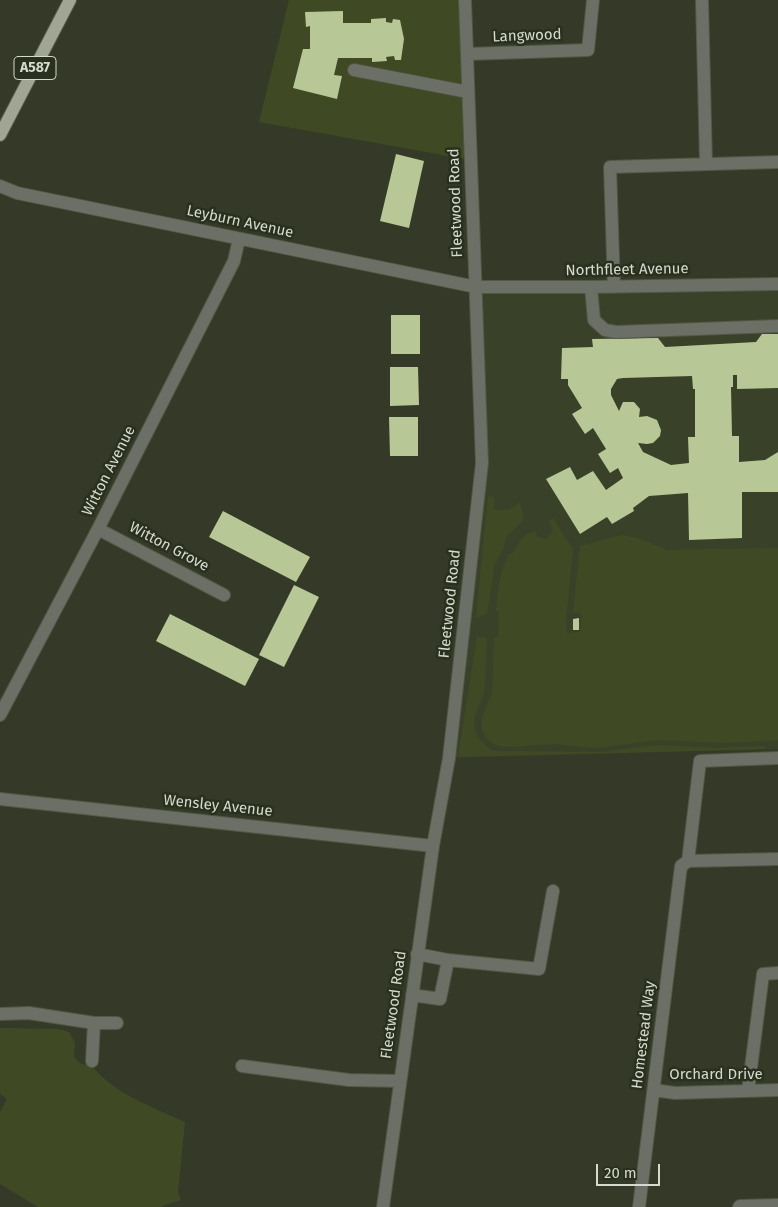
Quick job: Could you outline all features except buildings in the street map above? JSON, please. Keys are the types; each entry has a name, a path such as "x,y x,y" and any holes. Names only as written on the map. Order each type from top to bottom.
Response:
{"main road":[{"name":"A587","path":"0,135 70,0"}],"street":[{"name":"Fleetwood Road","path":"384,1207 417,954 433,846 449,758 482,463 465,0"},
{"name":"Langwood","path":"467,54 588,50 594,0"},
{"path":"702,0 706,163"},
{"path":"354,70 468,92"},
{"path":"614,286 610,167 778,162"},
{"name":"Leyburn Avenue","path":"0,186 17,193 476,287"},
{"name":"Witton Avenue","path":"0,715 234,261 239,239"},
{"name":"Northfleet Avenue","path":"476,287 778,284"},
{"path":"591,287 594,320 605,330 616,332 778,326"},
{"name":"Witton Grove","path":"98,528 224,595"},
{"name":"Homestead Way","path":"638,1207 684,863 700,761 778,758"},
{"name":"Wensley Avenue","path":"0,799 433,846"},
{"path":"684,863 778,859"},
{"path":"417,954 448,960 539,969 553,892"},
{"path":"412,995 440,999 448,960"},
{"path":"748,1091 763,974 778,973"},
{"path":"0,1014 29,1013 94,1023 117,1023"},
{"path":"92,1061 94,1023"},
{"path":"242,1066 349,1080 400,1081"},
{"name":"Orchard Drive","path":"654,1090 675,1093 778,1090"},
{"path":"739,1207 778,1205"}],"shaded area":[{"path":"289,0 465,0 471,160 259,122"},
{"path":"778,283 778,749 449,758 482,463 476,287"},
{"path":"488,496 494,497 494,509 498,510 508,509 520,502 523,516 522,521 507,535 504,547 495,564 487,614 476,618"},
{"path":"553,518 573,549 566,620 567,633 581,632 581,613 573,613 580,546 622,535 637,538 668,550 778,548 778,740 724,743 658,740 588,748 557,744 505,747 496,745 488,740 482,730 482,718 492,692 494,638 498,637 499,611 496,611 501,574 510,553 512,554 524,537 536,531 537,537 547,539 553,530 549,521"},
{"path":"477,637 487,638 486,672 484,692 474,723 478,737 494,751 602,752 657,745 716,748 765,746 766,749 458,757"},
{"path":"0,1028 59,1029 69,1032 75,1043 74,1057 81,1064 91,1065 110,1084 147,1105 185,1122 178,1192 181,1200 160,1207 38,1207 0,1184 0,1112 7,1099 0,1094"}]}
